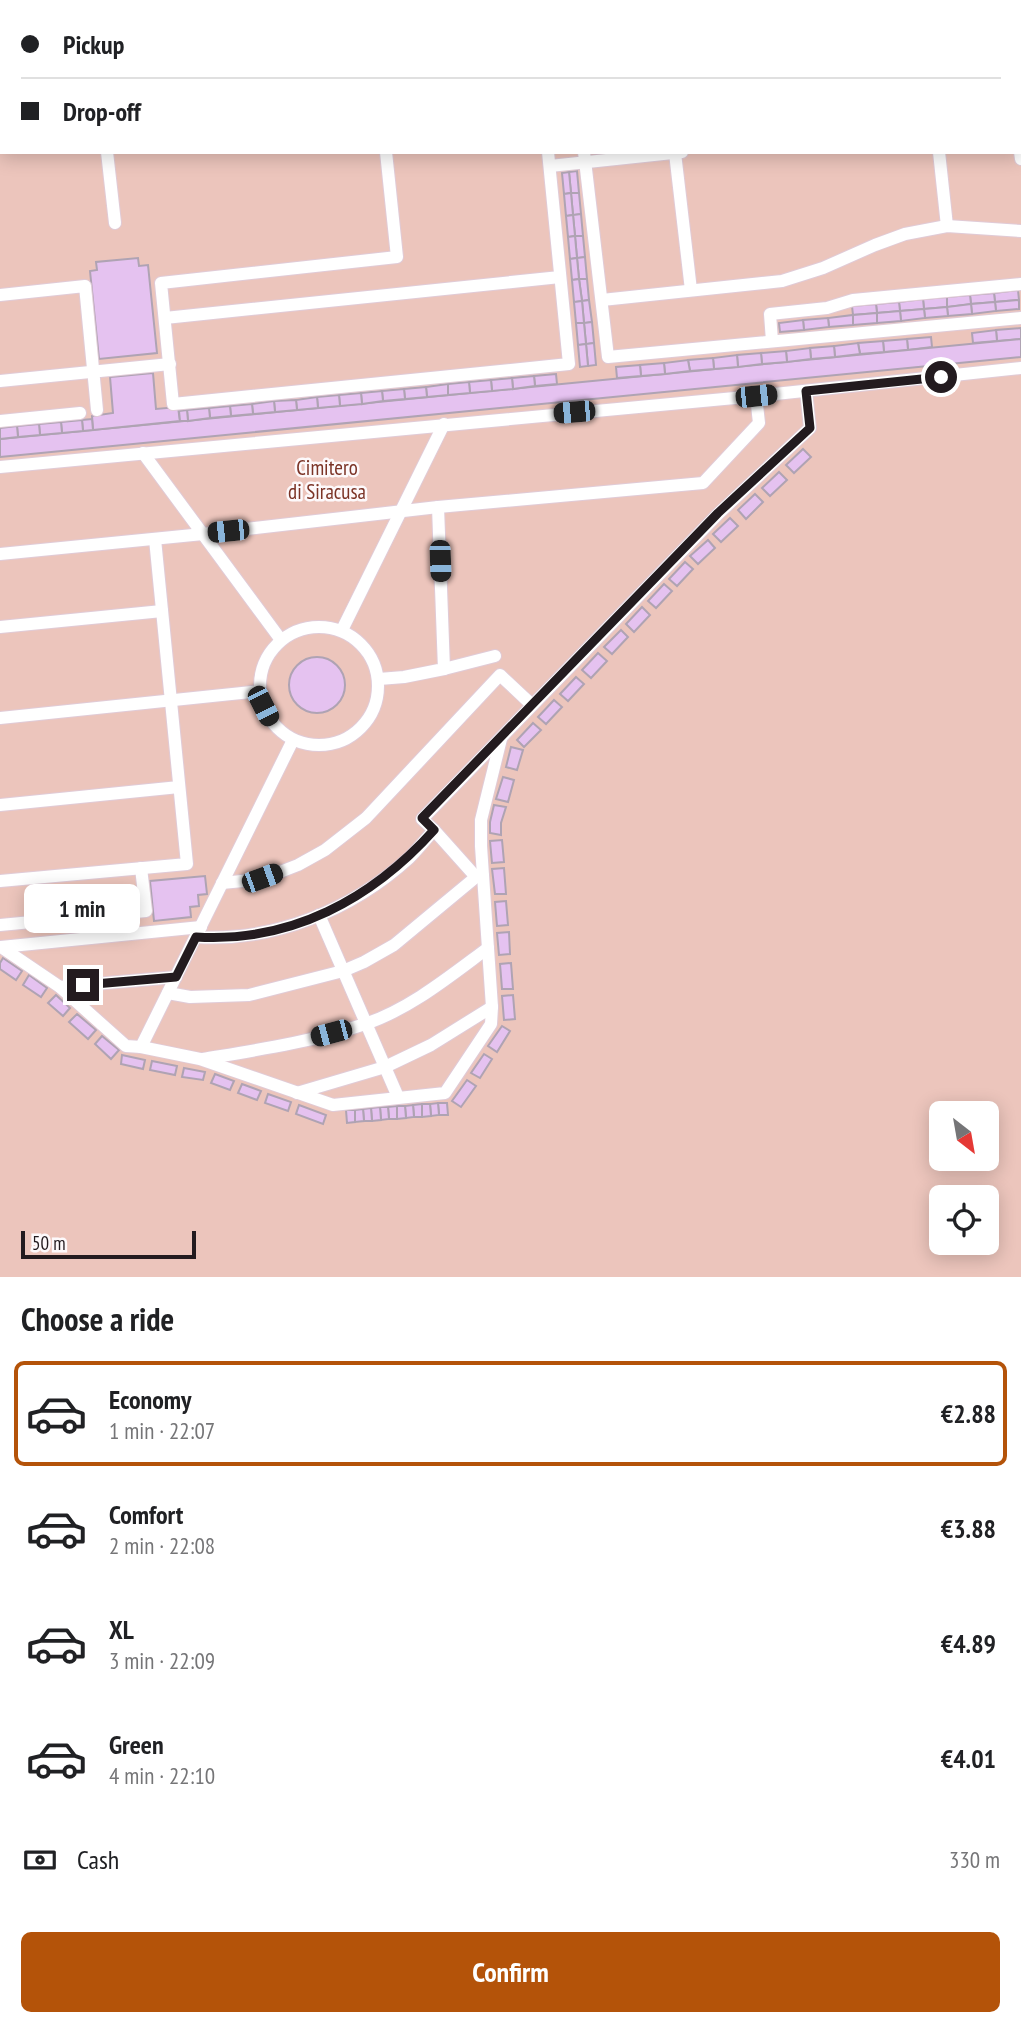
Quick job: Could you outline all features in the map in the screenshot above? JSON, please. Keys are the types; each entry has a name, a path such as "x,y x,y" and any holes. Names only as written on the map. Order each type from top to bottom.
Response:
{"lane":[{"path":"107,154 115,223"},
{"path":"386,154 397,257 161,283 173,404 569,364 548,154"},
{"path":"550,166 585,157 652,154"},
{"path":"675,154 691,290"},
{"path":"939,154 947,226"},
{"path":"585,157 608,357 1021,318"},
{"path":"602,300 782,281 802,276 905,234 947,226 1021,231"},
{"path":"165,318 560,277"},
{"path":"772,341 770,314 827,308 853,300 1021,284"},
{"path":"0,295 85,286 97,410"},
{"path":"0,381 170,364"},
{"path":"0,467 756,396 1021,368"},
{"path":"480,877 422,818 718,513 810,428 806,391"},
{"path":"0,554 703,483 759,423 756,396"},
{"path":"0,421 80,413"},
{"path":"342,630 444,424"},
{"path":"144,453 281,640"},
{"path":"438,508 444,669"},
{"path":"0,881 187,864 155,539"},
{"path":"0,627 162,611"},
{"path":"321,626 342,630 356,638 367,649 375,663 379,694 375,709 357,733 342,741 309,745 293,740 270,720 263,706 260,676 264,663 281,640 300,630 321,626"},
{"path":"379,679 404,677 495,656"},
{"path":"222,883 262,878 298,865 325,850 366,818 500,675 532,705"},
{"path":"0,718 260,691"},
{"path":"434,830 410,857 382,880 352,900 292,925 237,936 198,932 1,947 60,986 126,1046 200,1059 333,1105 445,1093 491,1024 488,948 480,877 481,820 501,739"},
{"path":"141,1047 293,740"},
{"path":"0,805 179,787"},
{"path":"0,925 146,911 141,868"},
{"path":"168,993 190,997 249,995 343,971 394,945 480,877"},
{"path":"319,915 398,1097"},
{"path":"200,1059 285,1046 366,1024 398,1009 488,948"},
{"path":"60,986 176,977"},
{"path":"297,1093 385,1067 431,1045 492,1007"}],"green space":[{"name":"Cimitero di Siracusa","path":"0,154 1021,154 1021,1277 0,1277"}],"building":[{"path":"577,171 579,193 571,193 569,172"},
{"path":"569,172 571,193 564,194 562,173"},
{"path":"571,193 579,193 581,214 573,215"},
{"path":"571,193 573,215 566,216 564,194"},
{"path":"581,214 583,236 575,236 573,215"},
{"path":"573,215 575,236 568,237 566,216"},
{"path":"575,236 583,236 585,257 577,258"},
{"path":"575,236 577,258 570,259 568,237"},
{"path":"585,257 587,279 579,279 577,258"},
{"path":"138,258 139,266 148,265 157,353 99,359 90,271 97,270 96,262"},
{"path":"577,258 579,279 572,280 570,259"},
{"path":"579,279 587,279 589,300 582,301"},
{"path":"579,279 582,301 574,302 572,280"},
{"path":"1018,290 1019,300 995,302 994,293"},
{"path":"994,293 995,302 971,304 970,295"},
{"path":"970,295 971,304 947,307 947,297"},
{"path":"947,297 947,307 924,309 923,299"},
{"path":"923,299 924,309 900,311 899,302"},
{"path":"589,300 592,322 584,323 582,301"},
{"path":"1019,300 1019,309 996,311 995,302"},
{"path":"582,301 584,323 576,323 574,302"},
{"path":"899,302 900,311 877,313 876,304"},
{"path":"995,302 996,311 972,314 971,304"},
{"path":"876,304 877,313 853,315 852,306"},
{"path":"971,304 972,314 948,316 947,307"},
{"path":"947,307 948,316 925,318 924,309"},
{"path":"924,309 925,318 901,321 900,311"},
{"path":"900,311 901,321 877,323 877,313"},
{"path":"877,313 877,323 853,325 853,315"},
{"path":"853,315 853,325 829,327 828,318"},
{"path":"828,318 829,327 804,330 803,320"},
{"path":"803,320 804,330 780,332 779,323"},
{"path":"592,322 594,343 586,344 584,323"},
{"path":"576,323 584,323 586,344 578,345"},
{"path":"1021,328 1021,339 997,341 996,330"},
{"path":"996,330 997,341 973,343 972,333"},
{"path":"931,337 932,347 908,350 907,339"},
{"path":"907,339 908,350 884,352 883,341"},
{"path":"1021,339 1021,357 0,457 0,439"},
{"path":"883,341 884,352 860,354 858,343"},
{"path":"594,343 596,365 588,366 586,344"},
{"path":"858,343 860,354 835,357 834,346"},
{"path":"586,344 588,366 580,367 578,345"},
{"path":"834,346 835,357 811,359 810,348"},
{"path":"810,348 811,359 787,362 786,351"},
{"path":"786,351 787,362 762,364 761,353"},
{"path":"761,353 762,364 738,367 737,355"},
{"path":"737,355 738,367 714,369 713,358"},
{"path":"713,358 714,369 690,371 688,360"},
{"path":"688,360 690,371 665,374 664,363"},
{"path":"664,363 665,374 641,376 640,365"},
{"path":"640,365 641,376 617,378 616,367"},
{"path":"153,373 156,409 178,407 180,421 93,430 92,416 113,413 110,377"},
{"path":"556,374 557,384 535,386 534,376"},
{"path":"534,376 535,386 513,389 512,378"},
{"path":"512,378 513,389 492,391 491,380"},
{"path":"491,380 492,391 470,393 469,382"},
{"path":"469,382 470,393 448,395 448,384"},
{"path":"448,384 448,395 427,397 426,387"},
{"path":"426,387 427,397 405,399 404,389"},
{"path":"404,389 405,399 383,401 382,391"},
{"path":"382,391 383,401 362,404 361,393"},
{"path":"361,393 362,404 340,406 339,395"},
{"path":"339,395 340,406 318,408 317,397"},
{"path":"317,397 318,408 297,410 296,400"},
{"path":"296,400 297,410 275,412 274,401"},
{"path":"274,401 275,412 253,414 252,404"},
{"path":"252,404 253,414 231,416 230,406"},
{"path":"230,406 231,416 210,418 209,408"},
{"path":"209,408 210,418 188,421 187,410"},
{"path":"187,410 188,421 180,421 179,411"},
{"path":"92,419 93,430 83,431 82,420"},
{"path":"82,420 83,431 62,433 61,422"},
{"path":"61,422 62,433 40,435 39,424"},
{"path":"39,424 40,435 18,437 17,426"},
{"path":"17,426 18,437 0,439 0,428"},
{"path":"803,449 811,457 794,473 786,465"},
{"path":"779,472 787,480 770,496 762,488"},
{"path":"755,494 763,502 746,519 738,510"},
{"path":"730,518 738,526 721,542 713,534"},
{"path":"708,540 715,548 698,564 690,556"},
{"path":"685,562 693,569 677,586 669,579"},
{"path":"664,584 672,591 656,608 648,601"},
{"path":"642,607 650,615 634,632 626,624"},
{"path":"621,630 628,637 612,654 604,647"},
{"path":"598,653 607,661 591,678 582,670"},
{"path":"317,657 332,662 340,670 345,685 340,700 332,708 317,713 302,708 294,700 289,685 294,670 302,662"},
{"path":"576,677 584,684 568,701 560,694"},
{"path":"554,700 562,707 546,724 538,717"},
{"path":"533,723 541,730 524,747 517,740"},
{"path":"511,747 523,750 517,770 506,767"},
{"path":"503,777 514,780 508,802 496,799"},
{"path":"494,805 506,807 501,823 501,835 490,833"},
{"path":"502,840 504,862 492,863 490,841"},
{"path":"504,868 506,894 495,894 492,869"},
{"path":"205,876 207,894 198,895 199,906 190,907 191,917 154,921 150,881"},
{"path":"506,901 508,925 497,926 495,902"},
{"path":"509,932 510,954 499,955 497,933"},
{"path":"3,958 22,971 16,980 0,969"},
{"path":"511,963 513,989 502,989 500,964"},
{"path":"29,975 47,988 41,997 23,985"},
{"path":"56,995 70,1008 63,1016 48,1003"},
{"path":"513,995 515,1019 504,1020 502,996"},
{"path":"77,1014 96,1030 88,1039 69,1022"},
{"path":"502,1026 510,1031 497,1052 488,1046"},
{"path":"102,1036 119,1050 111,1059 95,1044"},
{"path":"484,1054 492,1059 480,1078 471,1073"},
{"path":"122,1055 145,1060 143,1069 121,1064"},
{"path":"152,1061 177,1066 175,1075 150,1070"},
{"path":"184,1068 205,1072 203,1080 182,1077"},
{"path":"215,1074 234,1081 230,1090 211,1083"},
{"path":"467,1080 476,1086 461,1107 452,1101"},
{"path":"242,1084 261,1091 257,1100 238,1093"},
{"path":"268,1094 291,1102 288,1111 265,1103"},
{"path":"438,1103 447,1103 448,1115 439,1115"},
{"path":"438,1103 439,1115 431,1116 430,1104"},
{"path":"422,1104 430,1104 431,1116 422,1117"},
{"path":"422,1104 422,1117 414,1117 413,1105"},
{"path":"299,1105 326,1115 323,1124 296,1114"},
{"path":"413,1105 414,1117 406,1118 405,1106"},
{"path":"397,1106 405,1106 406,1118 397,1119"},
{"path":"397,1106 397,1119 389,1119 388,1107"},
{"path":"380,1107 388,1107 389,1119 381,1120"},
{"path":"380,1107 381,1120 372,1121 371,1108"},
{"path":"371,1108 372,1121 364,1121 363,1109"},
{"path":"363,1109 364,1121 355,1122 355,1110"},
{"path":"346,1110 355,1110 355,1122 347,1123"}],"route":[{"path":"83,985 176,977 196,937 237,936 292,925 352,900 382,880 410,857 434,830 422,818 718,513 810,428 806,391 941,377"}]}
